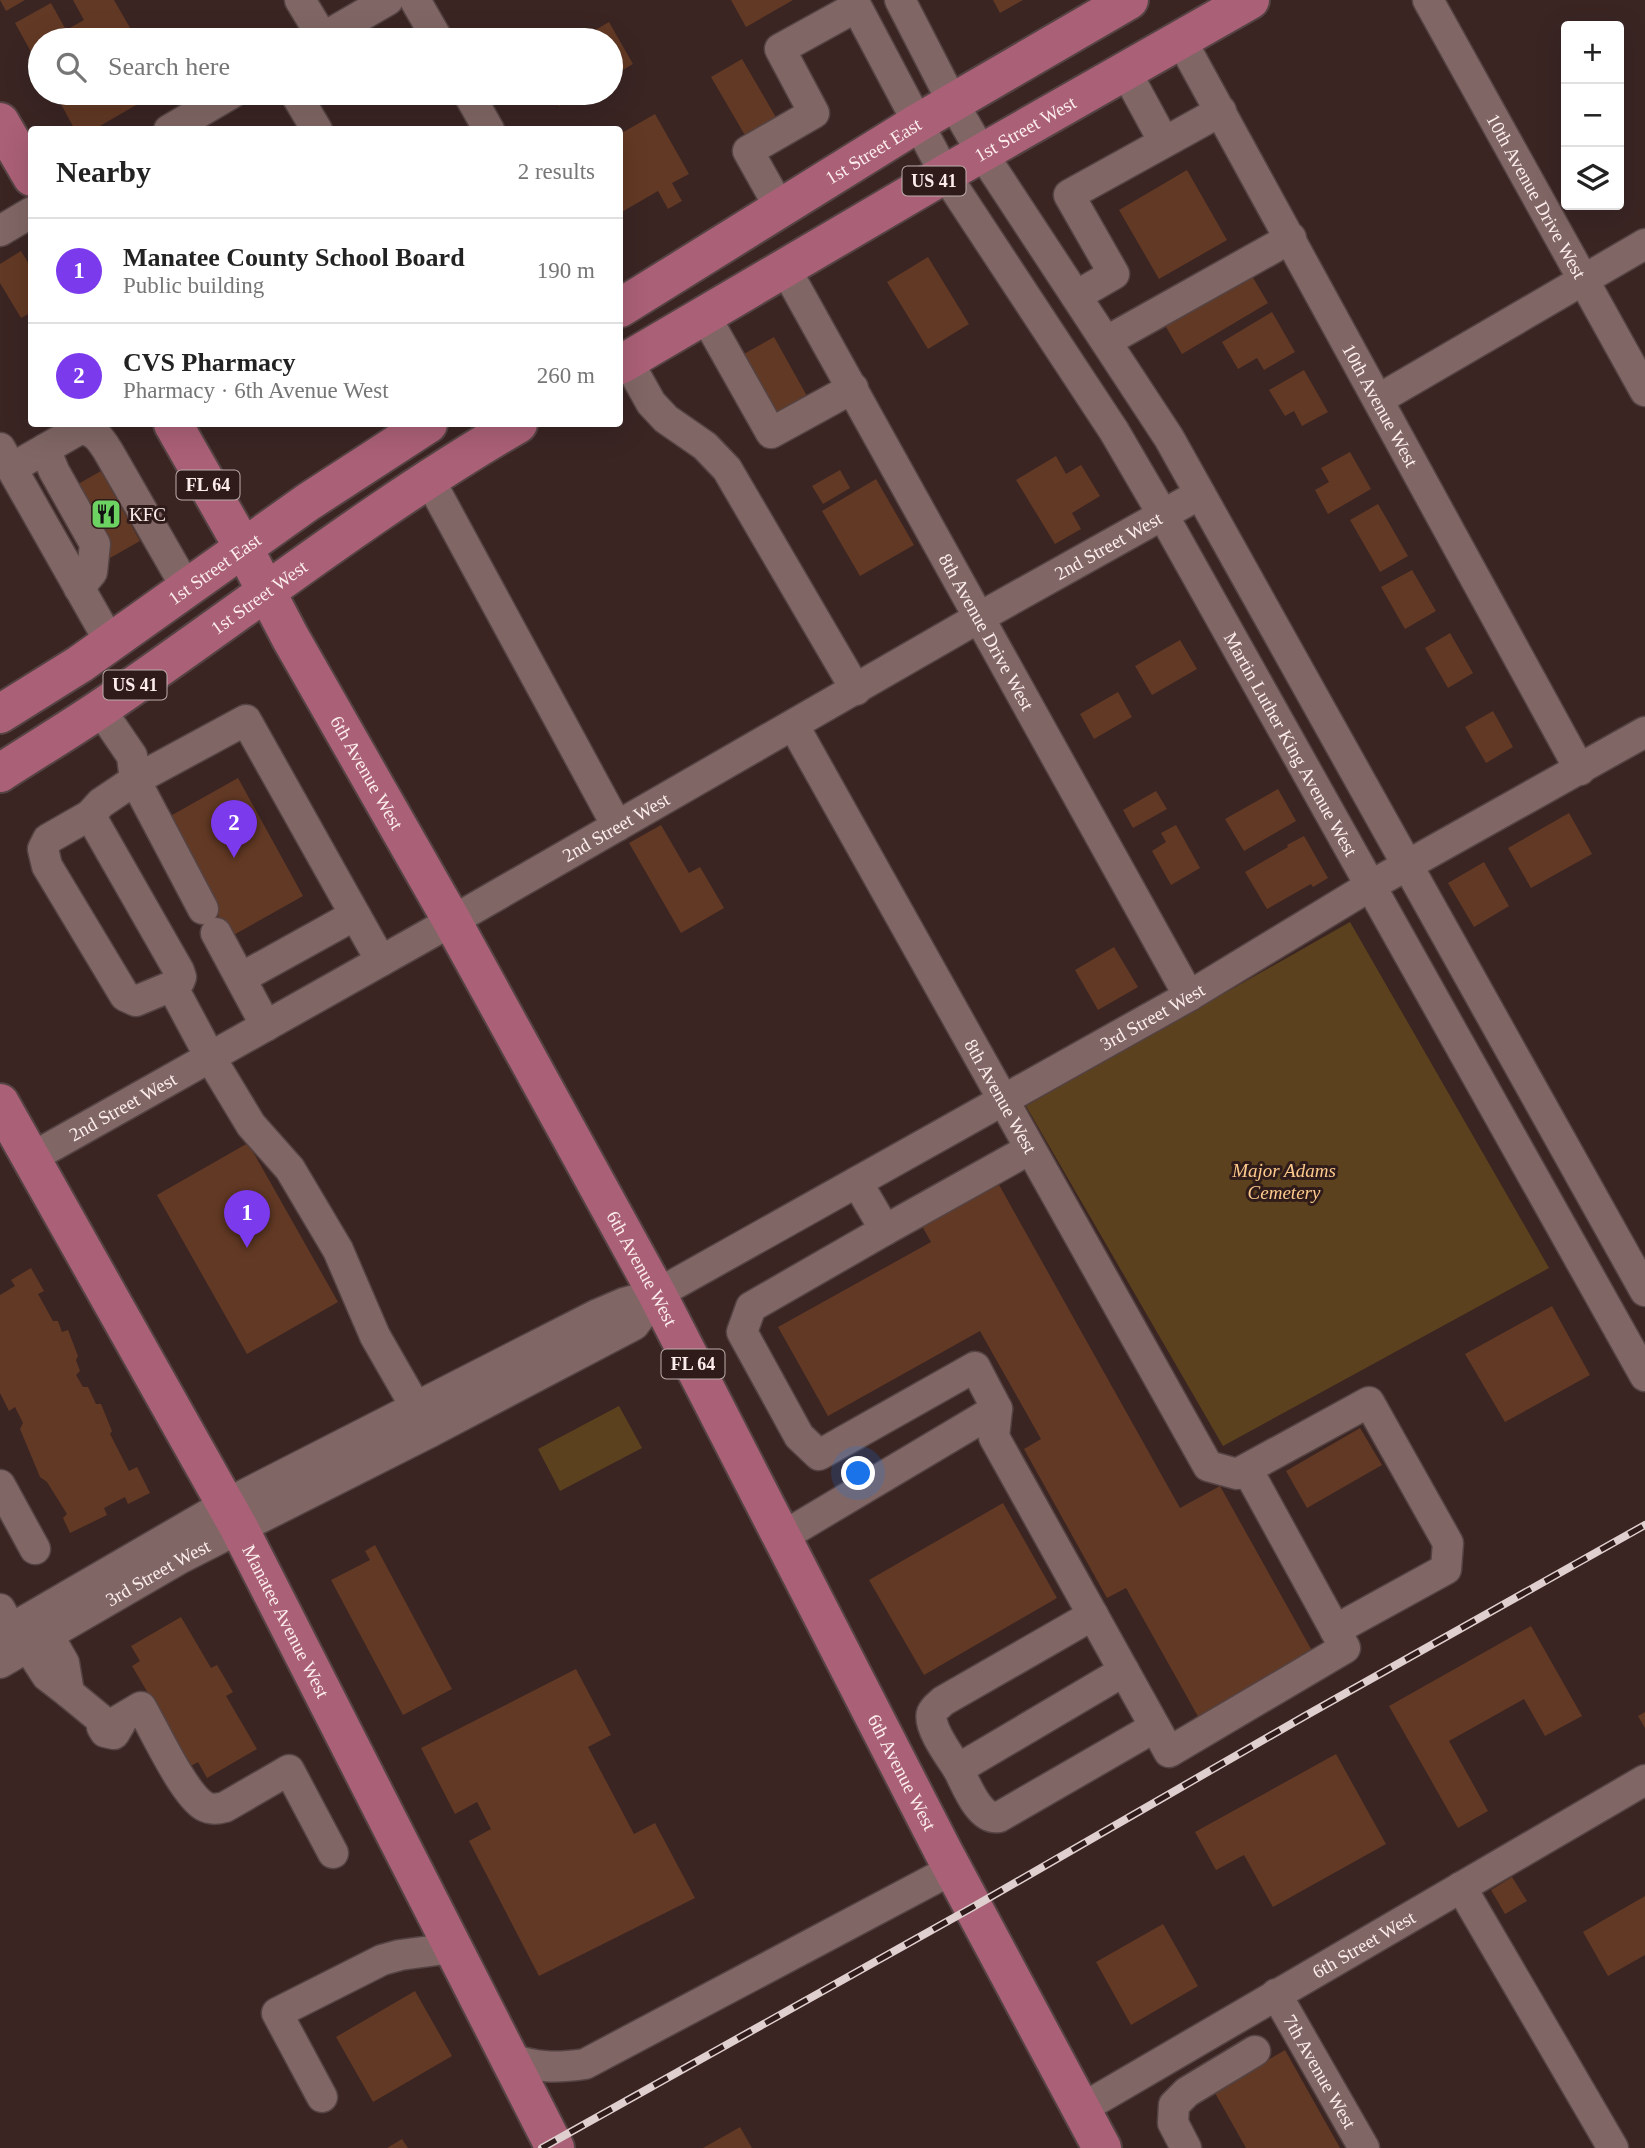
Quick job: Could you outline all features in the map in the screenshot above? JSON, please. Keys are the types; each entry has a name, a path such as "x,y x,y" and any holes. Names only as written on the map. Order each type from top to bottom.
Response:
{"main road":[{"name":"1st Street East","path":"623,306 916,124 1129,0"},
{"name":"1st Street West","path":"623,363 945,174 1251,0"},
{"path":"0,122 28,170"},
{"name":"FL 64","path":"175,427 243,548"},
{"name":"1st Street East","path":"0,714 110,642 186,587 424,427"},
{"name":"1st Street West","path":"0,773 100,709 265,591 429,479 513,427"},
{"name":"6th Avenue West","path":"243,548 657,1294 953,1869 1102,2148"},
{"name":"Manatee Avenue West","path":"0,1103 232,1516 555,2148"}],"street":[{"path":"300,0 320,28"},
{"path":"319,0 324,28"},
{"path":"340,28 388,0"},
{"path":"415,0 431,28"},
{"path":"900,0 982,153 1169,438 1645,1292"},
{"name":"10th Avenue Drive West","path":"1428,0 1645,391"},
{"path":"780,208 748,151 814,113 779,48 854,4"},
{"name":"Martin Luther King Avenue West","path":"854,4 945,174 1114,431 1163,515 1370,886 1641,1358"},
{"name":"10th Avenue West","path":"1181,40 1580,770"},
{"path":"1126,72 1164,142"},
{"path":"176,126 212,105"},
{"path":"300,105 310,126"},
{"path":"475,105 487,126"},
{"path":"1076,296 1114,274 1069,195 1221,111"},
{"path":"0,231 28,214"},
{"path":"1107,341 1291,238"},
{"path":"1379,399 1645,244"},
{"name":"8th Avenue Drive West","path":"785,268 1189,996"},
{"path":"705,314 771,433 853,388"},
{"path":"623,363 651,403 666,419 705,446 727,469 856,690"},
{"path":"110,642 6,458 45,449 80,429 90,430 100,438 186,587"},
{"path":"45,449 54,471 95,544 92,572 79,588"},
{"path":"429,479 617,826"},
{"name":"2nd Street West","path":"31,1158 1200,494"},
{"path":"100,709 132,756 135,780 267,1026"},
{"path":"90,816 181,976 179,982 172,986 136,1001 125,996 47,866 43,849 48,839 90,816 101,803 135,780 246,720 381,961"},
{"name":"8th Avenue West","path":"794,726 1208,1466 1237,1474 1247,1469"},
{"name":"3rd Street West","path":"0,1663 21,1628 232,1516 423,1420 596,1315 624,1303 657,1294 1189,996 1370,886 1645,732"},
{"path":"241,978 355,915"},
{"path":"172,986 251,1125 290,1169 338,1250 374,1336 423,1420"},
{"path":"1030,1149 751,1307 742,1332 799,1436 819,1455 975,1367 997,1409 994,1437 1169,1752 1345,1648 1335,1630 1247,1469 1369,1402 1448,1544 1446,1569 1335,1630"},
{"path":"857,1182 885,1230"},
{"path":"782,1537 997,1409"},
{"path":"0,1485 35,1549"},
{"path":"1093,1615 943,1701 933,1711 932,1725 981,1810 989,1818 995,1818 1155,1727"},
{"path":"21,1628 47,1676 111,1721 142,1707 188,1788 202,1805 217,1810 225,1807 289,1770 333,1853"},
{"path":"958,1769 1124,1671"},
{"name":"6th Street West","path":"1081,2109 1276,1994 1643,1785"},
{"path":"509,2058 538,2067 586,2064 953,1869"},
{"path":"1461,1888 1613,2148"},
{"path":"322,2097 277,2013 382,1960 453,1948"},
{"name":"7th Avenue West","path":"1276,1994 1364,2148"},
{"path":"1186,2148 1173,2123 1174,2105 1187,2092 1255,2051"}],"green space":[{"name":"Major Adams Cemetery","path":"1350,922 1549,1268 1223,1446 1026,1106"},
{"path":"619,1406 642,1448 560,1491 538,1449"}],"building":[{"path":"0,0 25,0 6,11"},
{"path":"73,0 114,0 130,28 70,28 84,20"},
{"path":"731,0 793,0 746,27"},
{"path":"993,0 1023,0 1000,13"},
{"path":"51,3 65,28 28,28 28,46 15,23"},
{"path":"609,22 612,28 599,28"},
{"path":"623,46 633,64 623,70"},
{"path":"742,59 777,119 746,137 711,77"},
{"path":"61,105 136,105 100,126 73,126"},
{"path":"655,114 689,174 672,183 682,201 668,209 658,191 623,211 623,132"},
{"path":"1187,170 1227,240 1159,279 1119,210"},
{"path":"21,251 28,262 28,314 21,318 0,283 0,264"},
{"path":"928,257 969,324 928,349 887,282"},
{"path":"1249,271 1268,303 1182,354 1163,322"},
{"path":"1272,312 1295,352 1264,370 1257,358 1238,369 1222,342"},
{"path":"774,337 807,396 776,414 742,355"},
{"path":"1304,370 1328,412 1302,426 1294,411 1285,416 1269,390"},
{"path":"1350,452 1371,489 1328,514 1315,490 1329,482 1321,468"},
{"path":"1056,456 1066,474 1081,465 1100,496 1072,513 1081,529 1055,544 1016,480"},
{"path":"840,470 850,488 823,504 812,486"},
{"name":"KFC","path":"101,471 140,541 110,558 71,488"},
{"path":"876,479 914,545 860,576 822,511"},
{"path":"1378,504 1408,556 1380,572 1350,520"},
{"path":"1412,570 1436,611 1405,629 1381,587"},
{"path":"1450,633 1473,673 1448,688 1425,648"},
{"path":"1180,640 1197,669 1152,695 1135,666"},
{"path":"1118,692 1132,717 1094,739 1080,714"},
{"path":"1493,711 1513,747 1486,763 1465,727"},
{"path":"238,778 303,896 230,937 165,819"},
{"path":"1278,789 1296,821 1244,851 1225,819"},
{"path":"1156,791 1167,809 1133,828 1123,810"},
{"path":"1569,813 1592,854 1531,888 1508,848"},
{"path":"661,825 689,873 700,867 724,908 681,933 629,843"},
{"path":"1176,825 1200,868 1171,885 1152,851 1166,842 1161,833"},
{"path":"1304,836 1328,878 1313,887 1311,884 1267,909 1245,872"},
{"path":"1484,862 1509,906 1474,927 1448,883"},
{"path":"1114,947 1138,987 1098,1010 1075,970"},
{"path":"248,1143 338,1302 247,1354 157,1195"},
{"path":"998,1183 1180,1508 1220,1486 1315,1656 1200,1720 1126,1588 1107,1598 1024,1449 1041,1439 980,1331 828,1416 778,1327 931,1242 922,1226"},
{"path":"31,1268 44,1291 38,1294 53,1321 58,1321 62,1332 68,1330 78,1356 76,1360 80,1371 76,1375 83,1387 88,1387 96,1404 101,1404 112,1431 110,1434 129,1471 137,1467 150,1493 128,1504 125,1497 104,1508 107,1515 70,1533 63,1518 67,1514 47,1482 40,1477 20,1429 23,1423 15,1407 9,1411 0,1393 0,1295 15,1286 11,1280"},
{"path":"1552,1306 1590,1375 1505,1422 1465,1354"},
{"path":"1360,1428 1382,1465 1307,1508 1286,1471"},
{"path":"1003,1503 1057,1598 924,1675 869,1580"},
{"path":"375,1545 452,1689 403,1715 331,1580 370,1560 365,1551"},
{"path":"181,1617 211,1668 217,1665 233,1692 226,1696 257,1749 207,1778 198,1762 191,1766 132,1666 140,1661 131,1646"},
{"path":"1531,1626 1582,1716 1545,1736 1524,1699 1449,1741 1488,1811 1458,1828 1389,1706"},
{"path":"576,1669 611,1735 588,1747 634,1834 655,1823 695,1898 539,1976 469,1841 491,1829 477,1802 455,1814 421,1748"},
{"path":"1645,1712 1645,1728 1638,1716"},
{"path":"1336,1754 1386,1844 1273,1907 1244,1855 1216,1870 1195,1832"},
{"path":"1512,1877 1527,1901 1505,1914 1491,1890"},
{"path":"1645,1896 1645,1955 1608,1976 1583,1932"},
{"path":"1163,1924 1198,1986 1131,2025 1096,1962"},
{"path":"415,1991 452,2056 373,2102 336,2037"},
{"path":"1285,2050 1340,2148 1246,2148 1210,2084 1256,2067"},
{"path":"740,2127 752,2148 703,2148"},
{"path":"402,2139 408,2148 387,2148"}],"railway":[{"path":"542,2148 973,1907 1645,1525"}],"place":[{"name":"KFC","path":"106,514"},
{"name":"CVS Pharmacy","path":"234,858"},
{"name":"Manatee County School Board","path":"247,1248"}]}
